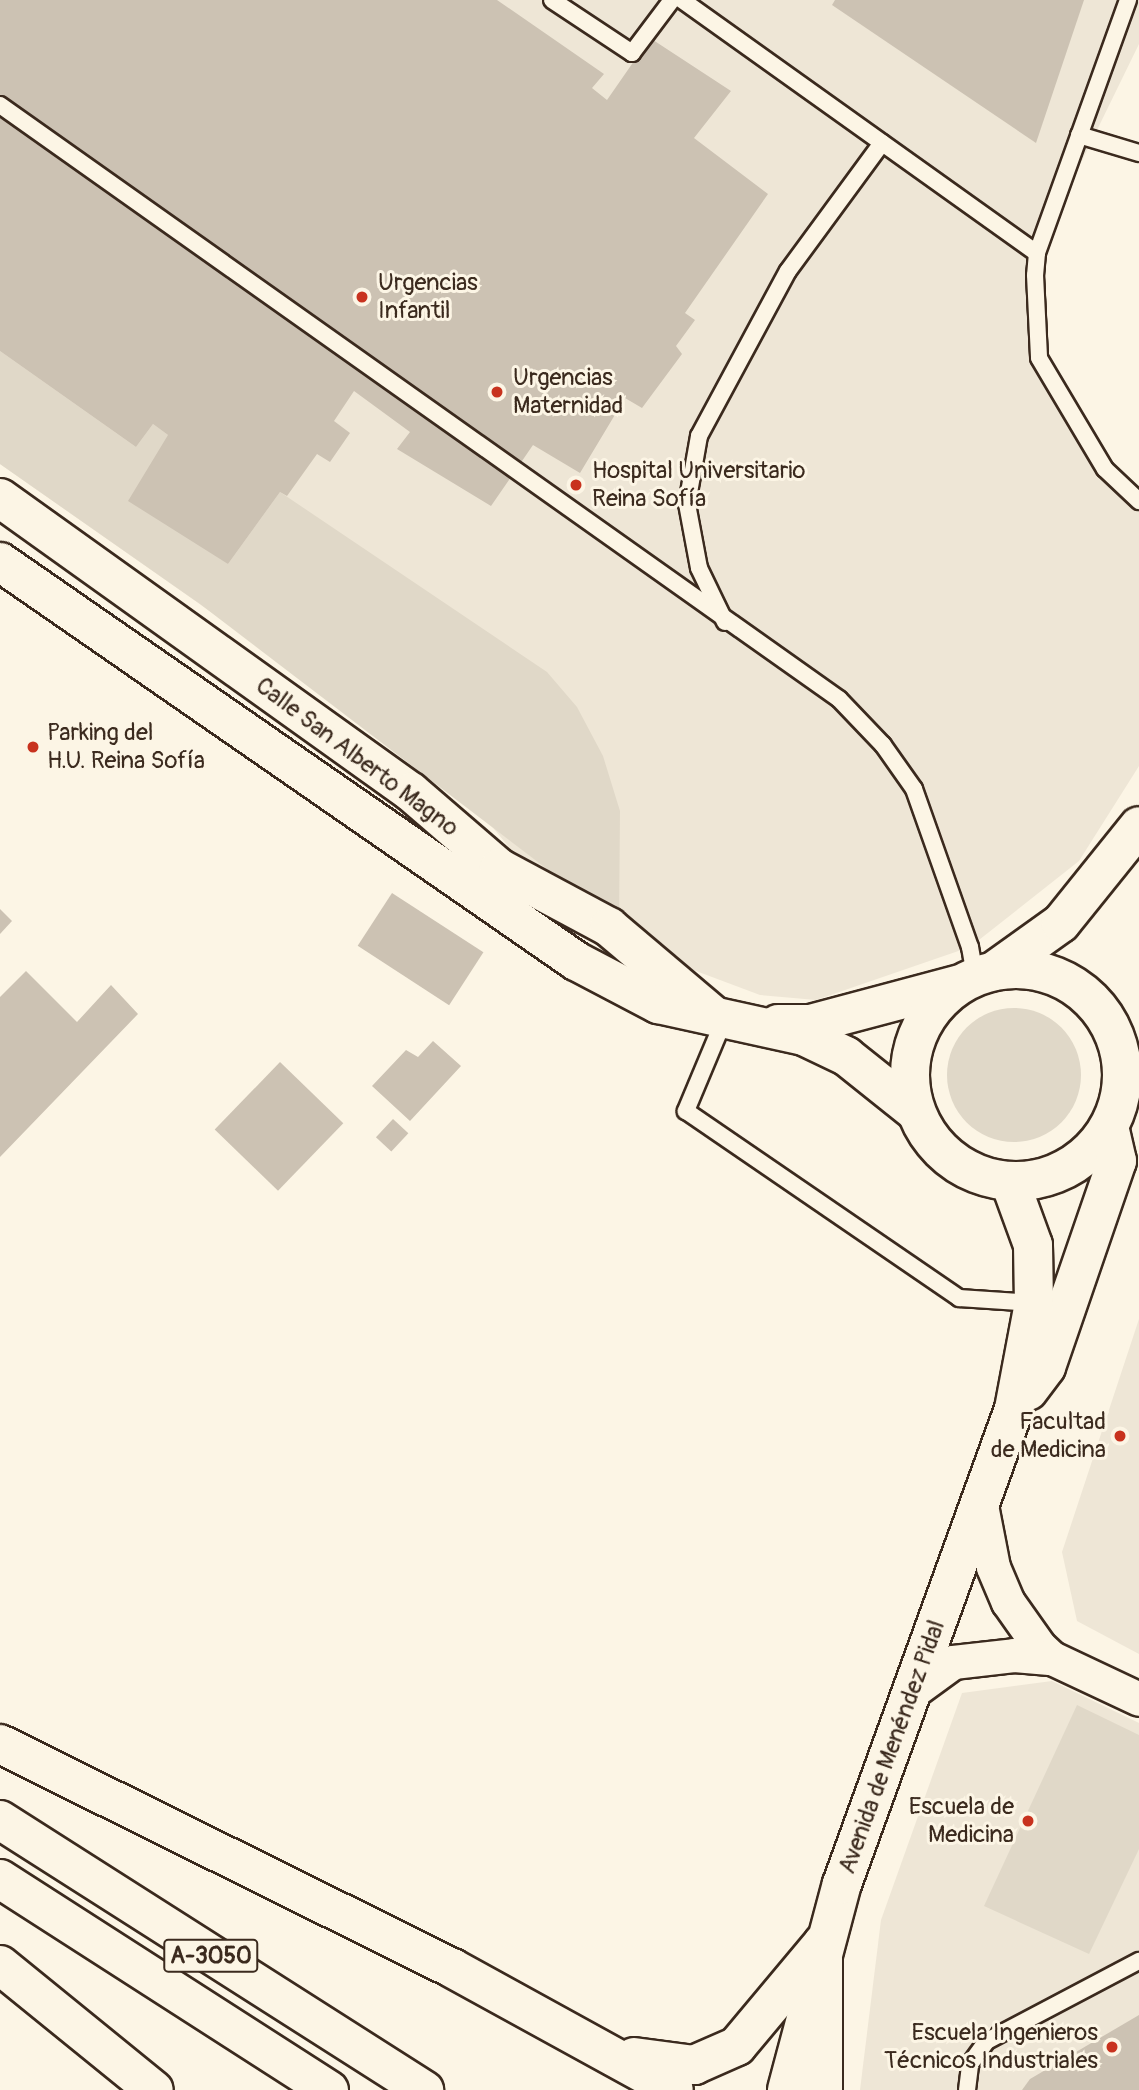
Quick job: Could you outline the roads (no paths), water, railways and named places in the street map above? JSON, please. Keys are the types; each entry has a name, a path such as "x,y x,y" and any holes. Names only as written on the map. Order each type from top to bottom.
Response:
{"main road":[{"name":"Calle San Alberto Magno","path":"0,498 411,792 499,868 609,927 732,1018 846,1056 915,1111"},
{"name":"Calle San Alberto Magno","path":"0,562 576,961 658,1004 695,1016 810,1024 976,977"},
{"path":"976,977 1028,969 1062,979 1091,999 1112,1027 1122,1060 1123,1097 1068,1168 1040,1179 1010,1181 979,1176 952,1161 930,1139 915,1111 909,1076 915,1040 932,1008 976,977 1061,923 1139,826"},
{"name":"Avenida de Menéndez Pidal","path":"1014,1409 1046,1367 1117,1161 1123,1097"},
{"name":"Avenida de Menéndez Pidal","path":"787,2090 823,1943 1014,1409 1034,1303 1033,1245 1010,1181"},
{"path":"0,1744 294,1888 598,2046 674,2090"},
{"name":"A-3050","path":"0,1820 424,2090"},
{"name":"A-3050","path":"0,1879 329,2090"},
{"path":"598,2046 676,2066 715,2057 757,2029 823,1943"},
{"path":"823,1943 823,2090"},
{"path":"0,1965 154,2090"}],"street":[{"path":"981,1505 993,1567 1008,1602 1052,1658"},
{"path":"912,1692 953,1662 1014,1655 1052,1658 1139,1699"}],"lane":[{"path":"552,0 632,53 672,0"},
{"path":"682,0 1037,253"},
{"path":"1128,0 1037,253 1039,358 1105,469 1139,500"},
{"path":"0,104 727,625 839,699 914,789 970,947 976,977"},
{"path":"1079,135 1139,153"},
{"path":"727,625 699,568 687,504 699,436 788,271 882,143"},
{"path":"732,1018 686,1111 959,1298 1034,1303"},
{"path":"967,2090 970,2064 987,2042 1139,1961"}],"place":[{"name":"Urgencias Infantil","path":"362,297"},
{"name":"Urgencias Maternidad","path":"497,392"},
{"name":"Hospital Universitario Reina Sofía","path":"576,485"},
{"name":"Parking del H.U. Reina Sofía","path":"33,747"},
{"name":"Facultad de Medicina","path":"1120,1436"},
{"name":"Escuela de Medicina","path":"1028,1821"},
{"name":"Escuela Ingenieros Técnicos Industriales","path":"1112,2047"}]}
